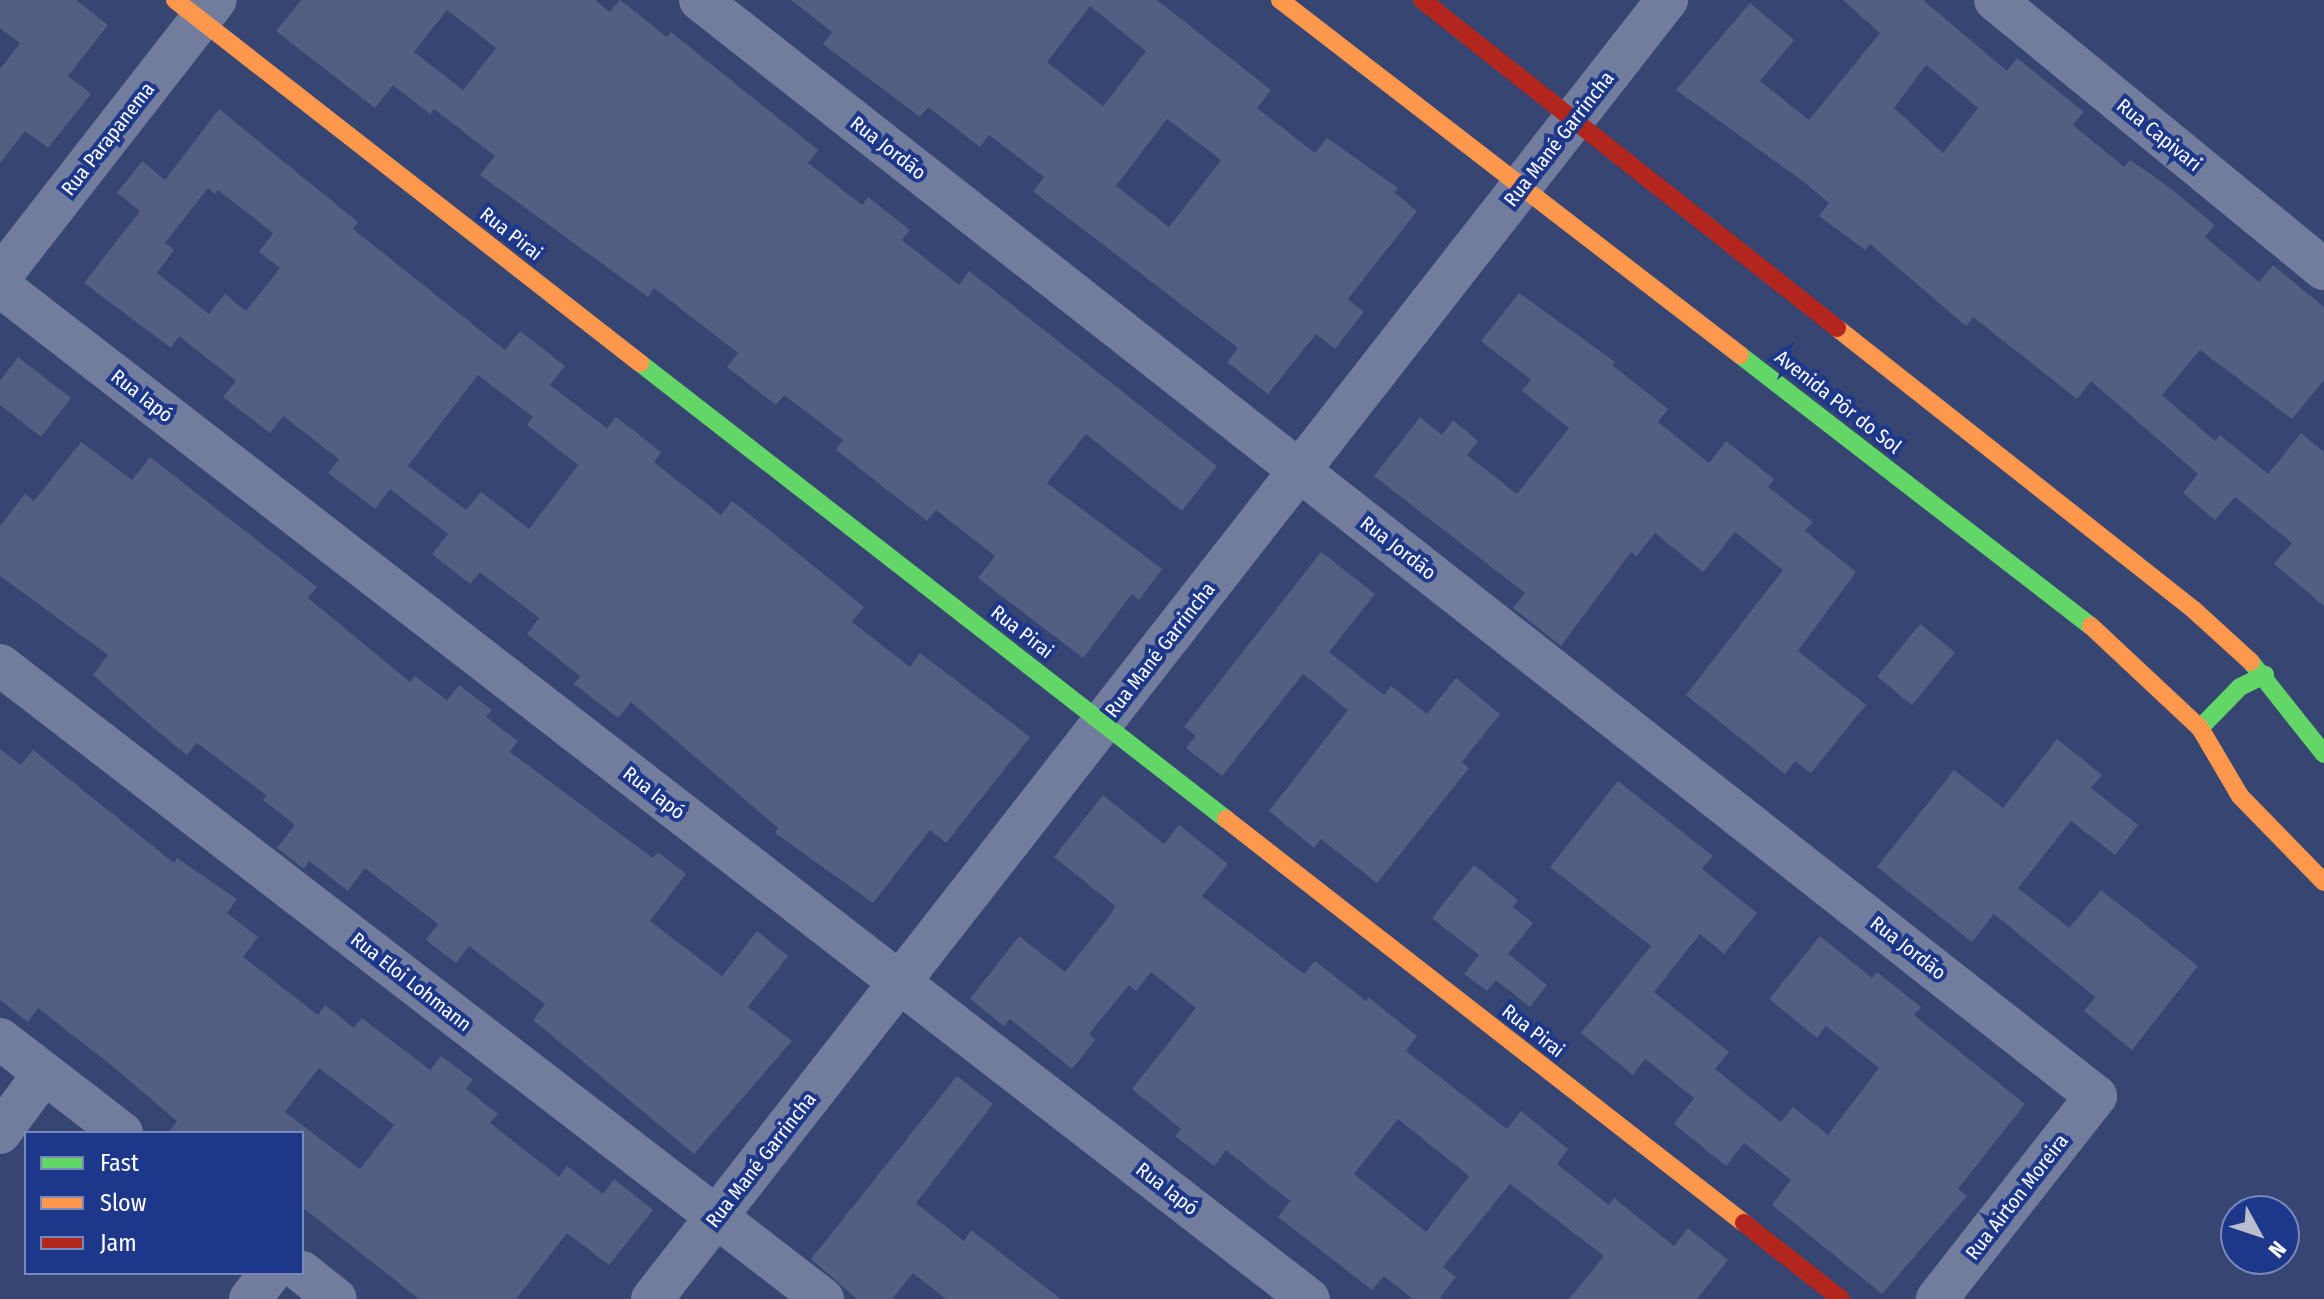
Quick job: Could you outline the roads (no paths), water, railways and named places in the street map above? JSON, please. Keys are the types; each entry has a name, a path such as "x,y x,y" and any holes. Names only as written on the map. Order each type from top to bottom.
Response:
{"street":[{"name":"Rua Jordão","path":"700,0 2096,1096"},
{"name":"Avenida Pôr do Sol","path":"1280,0 2123,651 2200,728 2240,796 2323,881"},
{"path":"1422,0 1572,121 2091,526 2265,675 2324,754"},
{"name":"Rua Mané Garrincha","path":"652,1299 1667,0"},
{"name":"Rua Capivari","path":"1995,0 2324,269"},
{"name":"Rua Parapanema","path":"0,277 198,7"},
{"name":"Rua Pirai","path":"198,7 1102,723 1841,1299"},
{"name":"Rua Iapó","path":"0,286 1309,1299"},
{"name":"Rua Eloi Lohmann","path":"0,665 823,1299"},
{"path":"2200,728 2240,687 2265,675"},
{"path":"0,1039 119,1131"},
{"path":"0,1133 44,1073"},
{"name":"Rua Airton Moreira","path":"1937,1299 2096,1096"},
{"path":"304,1274 336,1299"},
{"path":"250,1299 268,1275"}]}
